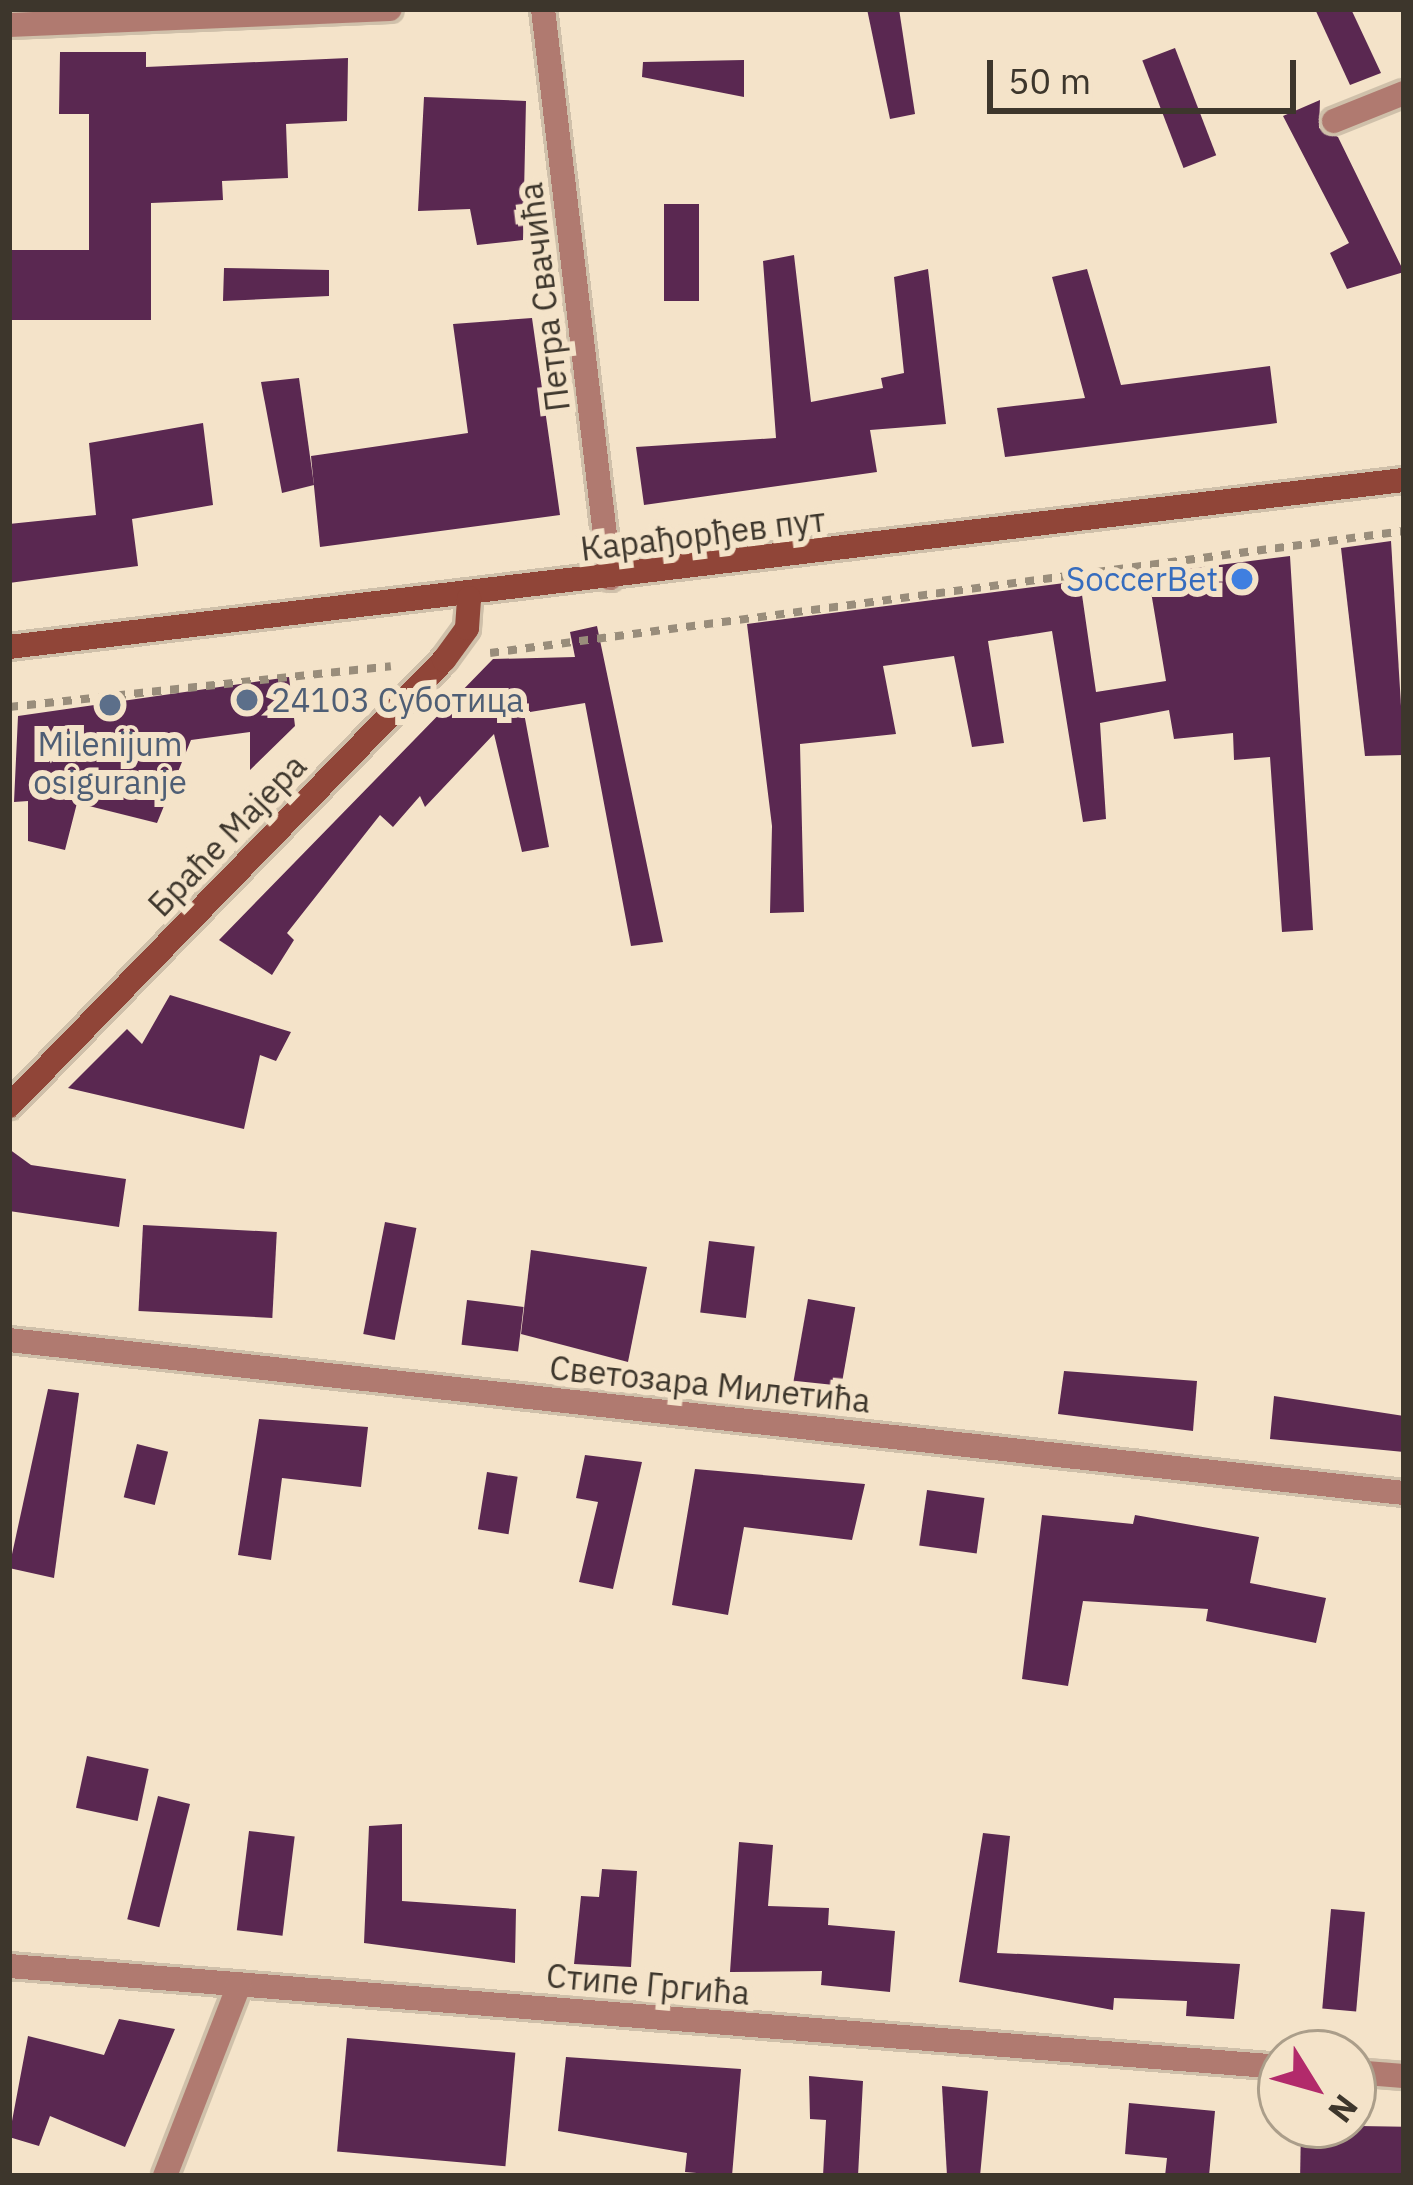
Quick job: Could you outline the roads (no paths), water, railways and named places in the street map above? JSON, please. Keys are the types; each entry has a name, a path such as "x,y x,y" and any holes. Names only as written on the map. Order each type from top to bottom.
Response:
{"main road":[{"name":"Карађорђев пут","path":"9,647 469,598 1404,480"},
{"name":"Браће Мајера","path":"9,1106 444,660 467,628 469,598"}],"street":[{"path":"9,25 390,9"},
{"name":"Петра Свачића","path":"543,9 610,578"},
{"path":"1334,121 1404,93"},
{"name":"Светозара Милетића","path":"9,1340 1404,1493"},
{"name":"Стипе Гргића","path":"9,1966 1257,2065"},
{"path":"165,2176 239,1984"}],"place":[{"name":"SoccerBet","path":"1242,579"},
{"name":"24103 Суботица","path":"247,700"},
{"name":"Milenijum osiguranje","path":"110,705"}]}
